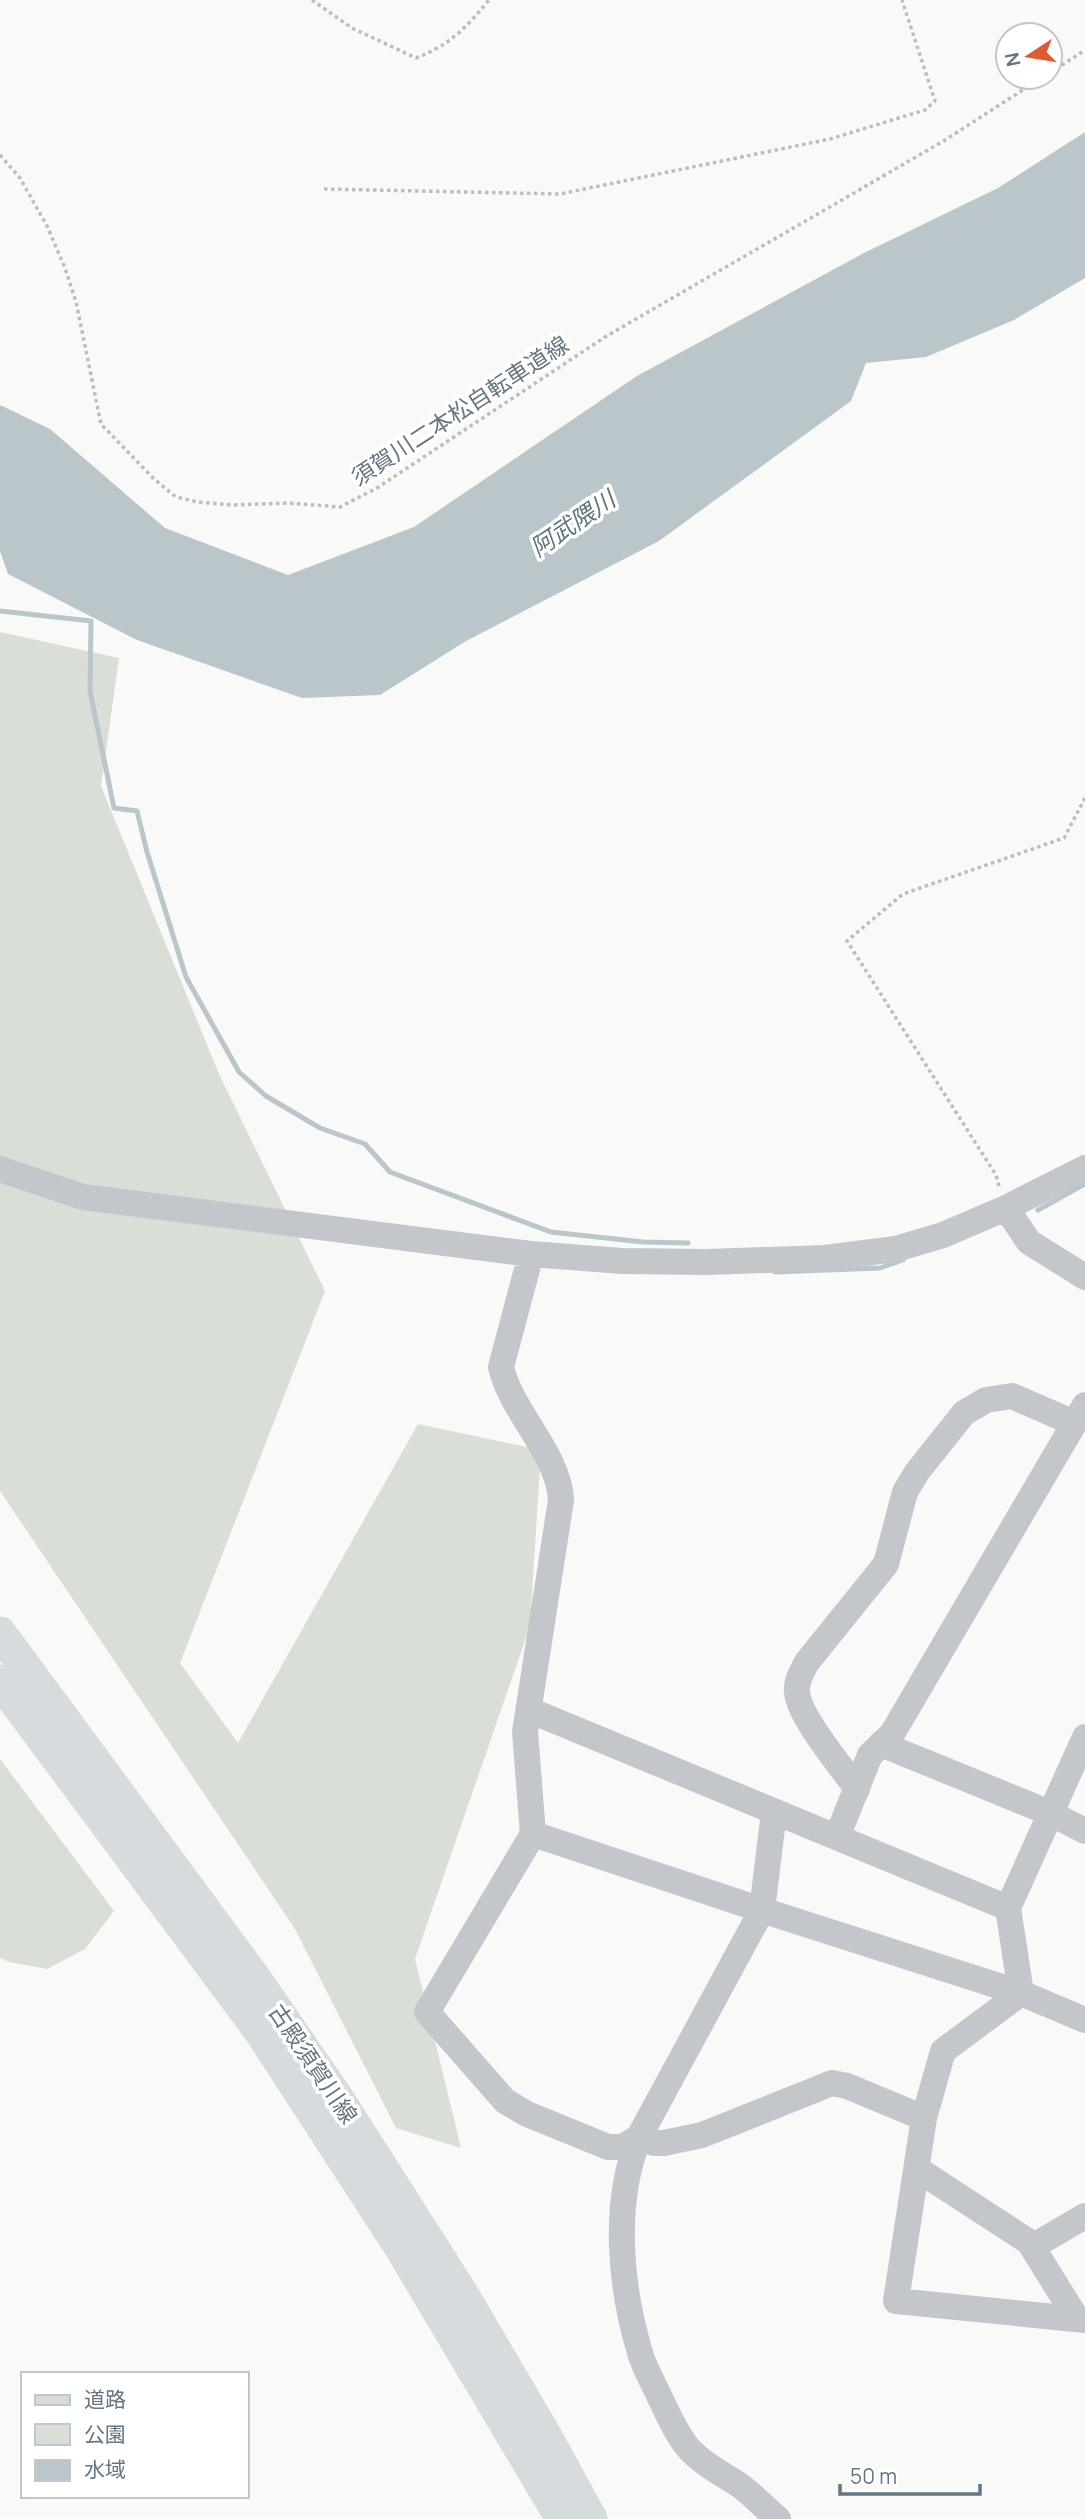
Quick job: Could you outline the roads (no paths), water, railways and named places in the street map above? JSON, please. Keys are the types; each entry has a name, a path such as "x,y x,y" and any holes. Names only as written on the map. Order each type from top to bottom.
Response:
{"main road":[{"name":"古殿須賀川線","path":"0,1633 253,1976 340,2102 461,2292 591,2519"},
{"name":"古殿須賀川線","path":"0,1681 260,2031 408,2259 562,2519"}],"street":[{"path":"0,1168 83,1197 531,1254 622,1261 825,1258 896,1249 943,1235 1006,1208 1085,1168"},
{"path":"1006,1208 1029,1242 1085,1277"},
{"path":"531,1254 501,1367 505,1385 527,1420 561,1486 525,1732 533,1833 427,2012 505,2101 516,2108 608,2147 623,2147 639,2137"},
{"path":"837,1837 857,1789 870,1755 892,1734 1079,1414 1012,1396 986,1400 964,1413 917,1472 905,1492 886,1564 807,1662 799,1677 797,1691 801,1709 857,1789"},
{"path":"529,1710 1008,1908"},
{"path":"1021,1993 1008,1908 1085,1737"},
{"path":"881,1744 1085,1831"},
{"path":"774,1812 762,1910 639,2137 631,2157 622,2214 623,2262 642,2358 668,2415 690,2450 742,2487 778,2519"},
{"path":"533,1833 1021,1993 1085,2020"},
{"path":"1021,1993 943,2051 924,2118 896,2301 1081,2320"},
{"path":"639,2137 654,2143 664,2143 702,2134 832,2083 847,2086 924,2118"},
{"path":"917,2169 1029,2242 1081,2320"},
{"path":"1031,2247 1085,2216"}],"water":[{"name":"阿武隈川","path":"1085,132 1085,278 1014,320 926,357 866,363 851,401 659,541 466,641 380,695 302,698 137,640 8,574 0,551 0,405 50,429 165,528 288,575 414,527 637,376 864,253 998,188"}],"waterway":[{"path":"0,611 91,621 90,691 114,808 137,811 186,977 239,1072 266,1096 320,1128 365,1144 390,1172 551,1232 643,1242 688,1243"},
{"path":"1038,1210 1085,1184"},
{"path":"775,1272 880,1268 903,1260"}]}
